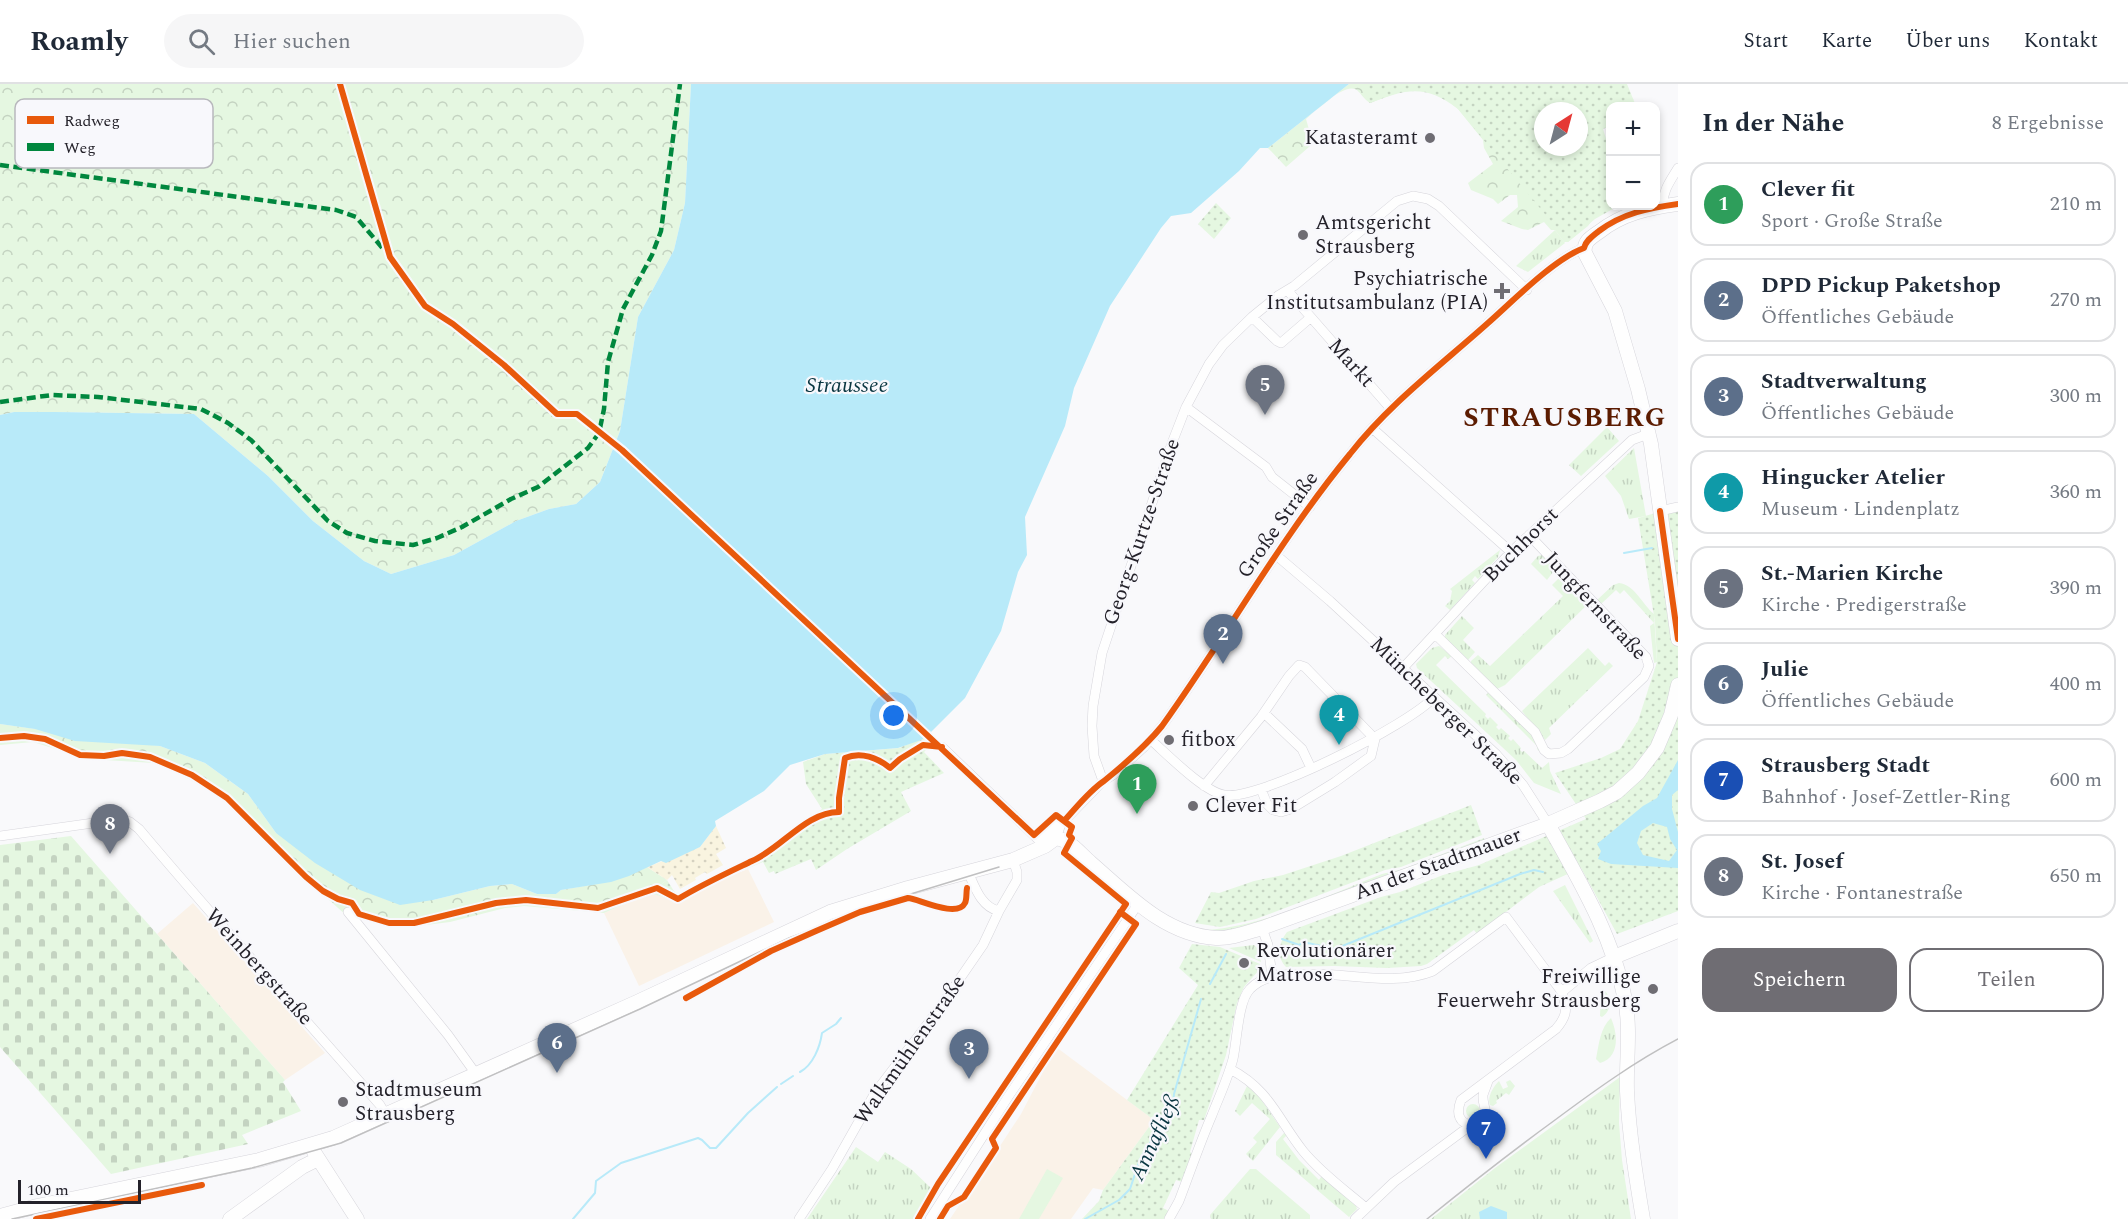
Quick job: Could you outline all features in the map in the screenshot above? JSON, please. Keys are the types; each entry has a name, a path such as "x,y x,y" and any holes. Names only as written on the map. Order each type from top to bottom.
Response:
{"street":[{"path":"1663,206 1666,187 1678,168"},
{"name":"Georg-Kurtze-Straße","path":"1103,781 1094,756 1092,734 1093,706 1102,653 1186,406 1215,355 1261,309 1288,291 1384,210 1397,201 1413,196 1428,199 1448,213 1527,290"},
{"path":"1678,204 1626,214 1594,235 1578,250 1585,253 1615,311 1648,434 1678,639"},
{"name":"Große Straße","path":"1047,841 1103,781 1113,775 1150,740 1175,708 1310,507 1372,428 1527,290 1578,250"},
{"name":"Markt","path":"1288,291 1391,409"},
{"path":"1252,317 1281,343 1310,318"},
{"path":"1186,406 1217,428 1310,507"},
{"name":"Jungfernstraße","path":"1372,428 1511,552"},
{"name":"Buchhorst","path":"1403,668 1528,535 1632,440 1648,434"},
{"path":"1660,511 1678,507"},
{"name":"Jungfernstraße","path":"1435,634 1535,732 1544,750 1554,755 1568,749 1647,673 1649,666 1646,657 1528,535"},
{"name":"Müncheberger Straße","path":"1276,555 1403,668 1516,775 1548,824 1589,900 1614,957 1626,1003 1629,1120 1643,1219"},
{"path":"1204,786 1264,713 1299,665 1305,667 1375,739"},
{"name":"An der Stadtmauer","path":"1047,841 1069,842 1138,904 1170,926 1217,938 1262,928 1548,824 1617,792 1638,773 1653,755 1663,737 1678,685"},
{"path":"1150,740 1204,786 1220,795 1233,796 1261,789 1375,739 1418,711 1434,697"},
{"path":"1264,713 1302,749 1311,768"},
{"path":"1261,789 1267,804 1273,810 1281,812 1291,809 1368,759 1371,756 1375,739"},
{"path":"0,1216 37,1206 259,1160 333,1138 830,912 1016,858 1047,841 942,747"},
{"name":"Weinbergstraße","path":"0,836 122,819 130,822 139,829 297,1009 386,1114"},
{"name":"Große Straße","path":"1047,841 1056,823 1064,821"},
{"name":"Walkmühlenstraße","path":"799,1219 832,1169 875,1093 977,955 1017,880 1016,858"},
{"path":"968,872 978,894 990,908 999,911"},
{"path":"930,1219 1008,1097 1138,904"},
{"path":"348,912 448,1035 476,1074"},
{"path":"1170,1219 1230,1069 1242,1005 1248,991 1258,981 1272,976 1316,974 1391,978 1422,975 1433,971 1506,917 1562,992 1566,1007 1563,1022 1556,1029 1461,1100 1458,1110 1460,1117 1471,1125"},
{"path":"1262,928 1268,945 1272,976"},
{"path":"1562,992 1591,968 1678,931"},
{"path":"1230,1069 1254,1083 1268,1098 1304,1152 1366,1208"},
{"path":"1355,1219 1394,1182 1471,1125 1479,1122 1486,1112 1483,1096 1488,1081"},
{"path":"311,1145 357,1219"},
{"path":"230,1219 302,1167 318,1159"}],"shaded area":[{"path":"748,869 774,922 639,986 604,913 650,893 679,902 715,882"},
{"path":"193,903 325,1053 285,1080 157,934"},
{"path":"1056,1047 1154,1120 1103,1190 1093,1188 1071,1219 950,1219 1021,1114"}],"green space":[{"path":"0,84 691,84 685,203 674,250 638,317 620,431 600,482 576,504 549,509 516,521 454,555 391,574 364,561 313,521 268,476 194,414 14,412 0,415"},
{"path":"1349,84 1463,84 1514,140 1534,156 1606,203 1606,210 1608,210 1596,215 1588,226 1568,242 1564,242 1555,230 1551,230 1544,222 1528,230 1501,221 1518,207 1517,195 1510,195 1498,204 1493,199 1471,190 1468,183 1493,164 1484,148 1483,140 1458,109 1443,97 1420,90 1399,92 1370,103 1355,89 1344,90 1333,97"},
{"path":"1366,84 1627,84 1634,102 1606,102 1606,128 1603,129 1606,138 1606,210 1611,210 1595,219 1568,242 1458,109 1425,92 1405,92 1370,103"},
{"path":"1316,110 1306,119 1310,133 1317,140 1286,167 1268,148"},
{"path":"1216,203 1231,218 1214,239 1198,224"},
{"path":"1555,230 1565,243 1528,272 1516,266"},
{"path":"1607,427 1619,441 1581,476 1569,465"},
{"path":"1634,448 1646,516 1629,519 1621,496 1605,476"},
{"path":"1678,511 1678,911 1617,934 1581,868 1539,887 1477,934 1474,930 1427,964 1387,968 1286,967 1281,959 1280,950 1287,932 1443,875 1479,865 1586,819 1555,773 1601,758 1620,749 1638,721 1657,662 1655,622 1638,518 1659,512"},
{"path":"1500,550 1498,557 1478,579 1475,576 1472,580 1475,583 1450,610 1445,606 1450,601 1452,591 1450,589"},
{"path":"1542,555 1556,568 1547,580 1531,564"},
{"path":"1560,577 1569,577 1564,583 1583,601 1586,598 1590,602 1505,685 1497,689 1471,664 1471,661 1478,655 1490,666 1563,596 1552,585"},
{"path":"1619,583 1630,587 1654,614 1657,662 1654,663 1650,626 1654,623 1624,590 1620,594 1616,590 1600,605 1596,601 1613,585"},
{"path":"1462,616 1474,628 1463,640 1475,652 1468,660 1445,638 1445,635"},
{"path":"1439,646 1452,656 1448,659 1445,656 1436,665 1486,714 1488,719 1490,717 1498,725 1496,727 1499,730 1501,728 1510,736 1508,738 1511,741 1513,739 1522,752 1524,751 1542,768 1549,762 1550,771 1561,794 1534,783 1516,760 1417,668 1416,664 1432,648"},
{"path":"1588,648 1605,666 1609,662 1613,666 1549,728 1551,734 1545,740 1522,711"},
{"path":"1489,692 1537,738 1539,751 1538,747 1486,695"},
{"path":"0,724 160,746 205,763 248,794 276,833 433,900 490,886 512,884 537,894 556,894 561,890 615,879 647,867 667,880 650,893 604,913 524,906 505,908 450,922 418,926 385,924 348,917 228,803 189,779 154,763 88,759 33,742 0,745"},
{"path":"927,736 932,744 924,752 944,773 901,792 911,811 816,870 811,859 775,874 774,871 769,873 763,862 715,882 679,902 650,893 667,880 677,896 750,859 822,809 806,784 803,762 825,754 899,748"},
{"path":"1471,805 1482,835 1256,919 1220,927 1195,923 1211,892 1219,893 1341,856"},
{"path":"71,836 285,1080 283,1082 301,1111 242,1135 248,1144 111,1174 0,1047 0,845"},
{"path":"1484,838 1485,840 1407,870 1386,875 1264,922 1229,931 1207,930 1251,923 1274,916"},
{"path":"1565,885 1593,941 1590,943 1553,891"},
{"path":"1192,944 1220,947 1260,964 1260,969 1244,987 1237,1003 1226,1055 1204,1120 1199,1120 1190,1152 1193,1154 1182,1182 1176,1180 1163,1208 1169,1211 1165,1219 1082,1219 1099,1201 1103,1190 1154,1120 1127,1100 1198,985 1179,968"},
{"path":"1254,945 1258,949 1261,962 1229,948"},
{"path":"1605,991 1610,1005 1602,1017 1600,1016 1601,994"},
{"path":"1611,1018 1616,1044 1611,1056 1600,1063 1596,1059 1599,1042 1604,1027"},
{"path":"1620,1077 1619,1123 1631,1219 1431,1219 1495,1168"},
{"path":"1510,1080 1515,1086 1509,1095 1506,1093 1493,1106 1490,1105 1490,1095 1497,1083 1499,1081 1503,1089 1508,1087 1506,1082"},
{"path":"1247,1086 1259,1096 1280,1127 1253,1161 1246,1154 1257,1142 1253,1138 1270,1119 1252,1103 1240,1116 1235,1111"},
{"path":"1470,1104 1476,1104 1480,1111 1476,1118 1470,1118 1466,1114 1466,1108"},
{"path":"1284,1133 1287,1135 1283,1139 1299,1160 1319,1180 1323,1174 1356,1206 1357,1209 1349,1217 1276,1155 1276,1142"},
{"path":"856,1147 878,1162 885,1152 911,1169 931,1188 913,1219 807,1219"},
{"path":"1047,1169 1063,1178 1039,1219 1019,1219"},
{"path":"1250,1169 1256,1169 1310,1215 1310,1219 1211,1219 1210,1215"}],"sand":[{"path":"716,826 726,848 716,854 723,865 707,874 705,872 680,889 672,875 667,880 647,867 700,847"}],"water":[{"name":"Straussee","path":"691,84 1349,84 1268,148 1260,148 1239,171 1191,213 1171,216 1110,306 1074,388 1065,426 1025,517 1027,555 1018,572 1001,631 965,698 921,740 898,748 825,754 790,765 764,791 715,821 716,826 700,847 666,863 661,861 611,882 561,890 556,894 537,894 512,884 490,886 433,900 400,905 360,890 315,863 276,833 248,794 205,763 160,746 75,741 35,729 0,724 0,415 14,412 194,414 268,476 313,521 364,561 391,574 454,555 516,521 549,509 576,504 600,482 620,431 638,317 674,250 685,203"},
{"path":"1678,760 1678,790 1672,795 1672,809 1678,832 1678,868 1611,864 1598,859 1601,851 1597,844 1643,806 1657,798","holes":["1653,823 1667,827 1670,839 1677,850 1669,861 1643,855 1637,843 1641,831"]},
{"path":"1491,1206 1507,1212 1507,1219 1480,1219 1479,1212"}],"waterway":[{"path":"1624,553 1652,548"},
{"path":"1282,939 1299,945 1303,942 1335,949 1520,874 1534,870 1543,872"},
{"name":"Annafließ","path":"1210,984 1226,954"},
{"name":"Annafließ","path":"1085,1219 1119,1200 1130,1189 1140,1159 1173,1106 1174,1094 1201,999"},
{"path":"800,1072 809,1065 815,1055 822,1033 841,1018"},
{"path":"781,1084 793,1076"},
{"path":"573,1219 595,1193 596,1181 621,1163 698,1138 710,1148 716,1148 748,1113 777,1087"}],"ferry route":[{"path":"622,450 914,721"}],"tram line":[{"path":"12,1219 252,1168 341,1143 640,1009 789,938 878,904 999,867"},
{"path":"1427,1219 1584,1098 1630,1067 1678,1039"}],"marked path":[{"path":"0,402 52,395 98,397 201,409 228,423 251,440 328,521 347,533 375,541 413,545 462,527 511,499 538,487 588,448 599,433 604,409 608,362 623,309 652,255 661,231 680,84"},
{"path":"0,165 15,167"},
{"path":"22,168 336,210 356,217 385,251"}],"cycle path":[{"path":"340,84 390,257 425,306 453,324 504,365 557,414 577,414 622,450 1034,835 1056,815 1072,827 1069,835 1072,838 1064,853 1126,904 938,1184 918,1219"},
{"path":"1064,821 1098,785 1134,755 1162,726 1324,486 1381,418 1534,281 1572,253 1584,248 1588,240 1599,231 1637,212 1678,204"},
{"path":"1660,511 1678,639"},
{"path":"0,738 24,736 45,739 80,755 104,756 122,753 150,757 192,775 227,798 323,891 352,903 359,914 389,923 414,923 496,903 526,900 598,908 657,888 678,899 763,855 816,818 839,812 845,758 863,755 880,761 890,768 923,745 942,747"},
{"path":"686,998 771,951 860,912 908,898 954,909 965,903 967,888"},
{"path":"940,1219 948,1206 964,1197 996,1148 992,1139 1136,924 1120,912"},
{"path":"36,1219 202,1185"}],"place":[{"name":"Katasteramt","path":"1430,138"},
{"name":"Amtsgericht Strausberg","path":"1303,235"},
{"name":"Psychiatrische Institutsambulanz (PIA)","path":"1502,291"},
{"name":"St.-Marien Kirche","path":"1265,415"},
{"name":"DPD Pickup Paketshop","path":"1223,664"},
{"name":"fitbox","path":"1169,740"},
{"name":"Hingucker Atelier","path":"1339,745"},
{"name":"Clever Fit","path":"1193,806"},
{"name":"Clever fit","path":"1137,814"},
{"name":"St. Josef","path":"110,854"},
{"name":"Revolutionärer Matrose","path":"1244,963"},
{"name":"Freiwillige Feuerwehr Strausberg","path":"1653,989"},
{"name":"Julie","path":"557,1073"},
{"name":"Stadtverwaltung","path":"969,1079"},
{"name":"Stadtmuseum Strausberg","path":"343,1102"},
{"name":"Strausberg Stadt","path":"1486,1159"}],"district":[{"name":"STRAUSBERG","path":"1565,418"}]}
